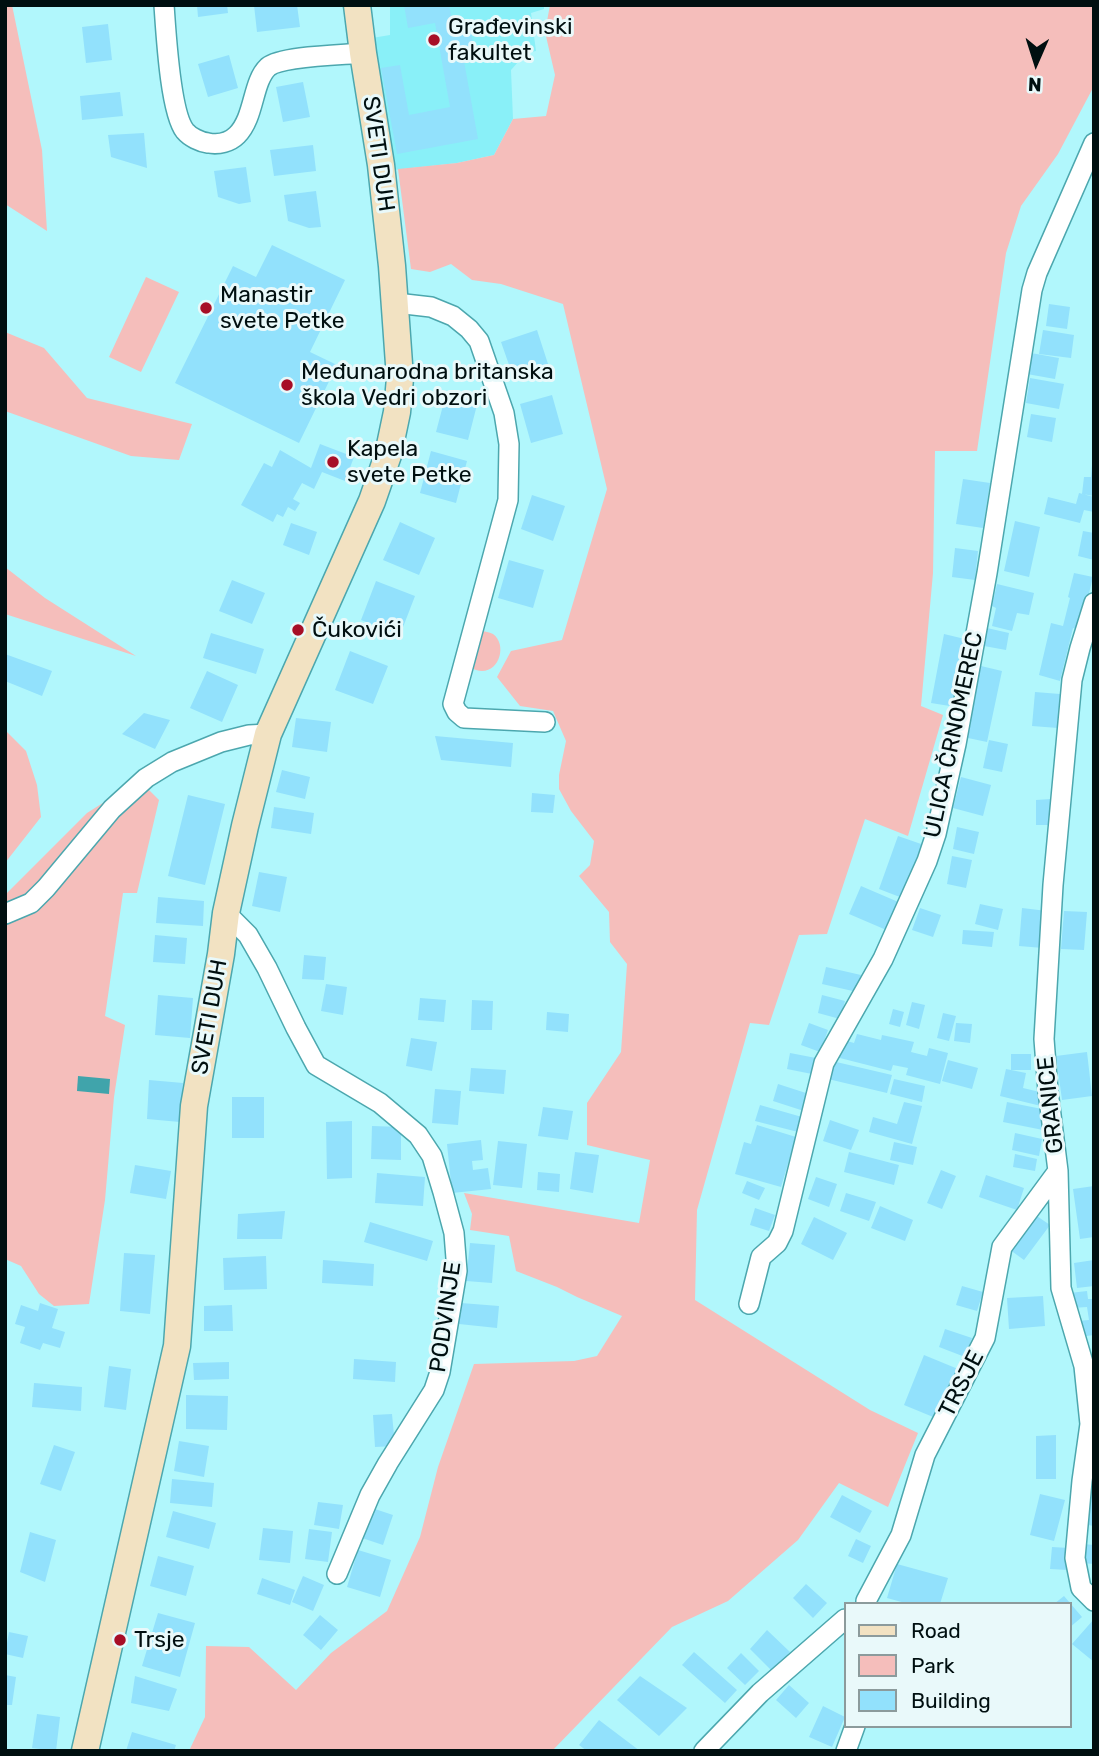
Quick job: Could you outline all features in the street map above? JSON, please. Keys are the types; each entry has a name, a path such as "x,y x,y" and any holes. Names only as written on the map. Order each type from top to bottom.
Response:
{"main road":[{"name":"SVETI DUH","path":"85,1751 177,1346 194,1106 226,913 245,826 268,734 372,502 388,455 397,412 400,390 396,303 382,165 357,5"}],"street":[{"path":"164,5 176,113 186,132 206,143 228,142 242,129 248,119 259,82 269,66 295,59 363,53"},
{"name":"ULICA ČRNOMEREC","path":"749,1304 761,1257 777,1243 783,1231 824,1063 883,959 927,861 936,834 956,744 987,573 1032,290 1094,143"},
{"path":"396,303 431,307 453,316 479,341 504,413 509,444 508,500 453,704 464,718 545,722"},
{"name":"GRANICE","path":"1094,603 1072,680 1053,885 1044,1039 1058,1171 1061,1288 1084,1366 1090,1424 1075,1558 1081,1588 1094,1601"},
{"path":"5,914 32,903 112,809 146,778 172,762 221,742 249,735 268,734"},
{"name":"PODVINJE","path":"226,913 248,935 268,968 316,1065 380,1103 418,1135 432,1156 454,1233 457,1271 440,1372 434,1390 370,1496 337,1574"},
{"name":"TRSJE","path":"865,1602 901,1535 925,1455 985,1338 1002,1247 1058,1171"},
{"path":"704,1751 760,1693 844,1620"},
{"path":"846,1751 854,1728"}],"shaded area":[{"path":"390,5 544,5 544,9 531,13 536,51 526,53 511,70 513,119 494,155 457,163 394,170 372,38 390,35"},
{"path":"78,1076 110,1079 109,1094 77,1091"}],"green space":[{"path":"5,5 12,5 42,150 47,231 5,204"},
{"path":"550,5 1094,5 1094,86 1058,154 1021,206 1006,253 977,451 935,451 933,573 921,706 943,715 908,836 865,819 827,934 799,935 769,1025 750,1023 697,1210 695,1300 870,1410 918,1433 888,1507 839,1483 798,1540 728,1601 672,1627 552,1751 189,1751 205,1717 206,1646 249,1647 296,1690 331,1653 387,1611 420,1537 438,1467 474,1364 574,1361 597,1356 622,1316 516,1271 509,1236 470,1230 472,1214 464,1193 639,1223 650,1160 587,1145 587,1103 621,1052 627,964 610,942 609,912 579,876 590,865 594,841 571,811 559,789 566,741 553,711 520,706 497,677 511,651 562,640 607,489 563,304 501,284 472,280 451,264 430,272 411,269 398,169 457,163 494,155 513,119 546,116 555,75 545,32"},
{"path":"146,277 179,292 141,372 109,357"},
{"path":"5,332 44,348 87,398 192,424 179,460 131,456 5,411"},
{"path":"5,567 45,598 136,656 5,614"},
{"path":"481,630 493,634 500,644 497,662 488,670 482,671 471,668"},
{"path":"5,730 26,751 37,785 41,817 5,863"},
{"path":"139,780 159,800 137,893 123,893 105,1016 125,1025 114,1097 105,1200 89,1304 54,1306 39,1294 21,1266 5,1259 5,895 87,813"}],"building":[{"path":"197,5 227,5 228,13 198,17"},
{"path":"254,5 297,5 300,27 257,32"},
{"path":"404,5 449,5 453,25 469,22 474,48 462,50 478,139 397,154 381,68 400,65 409,115 450,107 435,23 408,28"},
{"path":"108,24 112,60 86,63 82,27"},
{"path":"229,55 238,88 208,97 198,64"},
{"path":"303,82 310,117 283,122 276,87"},
{"path":"120,92 123,116 82,120 80,96"},
{"path":"144,133 147,168 111,157 108,135"},
{"path":"313,145 316,171 274,176 270,150"},
{"path":"246,167 251,202 239,204 218,197 214,171"},
{"path":"316,191 321,227 309,228 288,221 284,195"},
{"path":"272,245 345,280 310,352 337,365 299,443 175,383 233,266 256,277"},
{"path":"1049,304 1070,307 1067,329 1046,326"},
{"path":"537,330 549,367 514,379 501,342"},
{"path":"1043,330 1074,335 1071,358 1039,354"},
{"path":"1031,353 1059,358 1055,379 1027,374"},
{"path":"1030,378 1064,384 1059,409 1026,403"},
{"path":"446,394 478,401 468,440 436,432"},
{"path":"552,395 563,434 531,443 520,404"},
{"path":"1031,414 1056,418 1052,442 1027,437"},
{"path":"320,444 354,457 345,481 322,472 314,489 302,483 293,499 300,503 295,511 288,507 283,517 277,514 273,522 241,505 264,463 272,467 280,450 311,468"},
{"path":"431,451 467,461 456,503 420,493"},
{"path":"1092,465 1094,496 1082,494 1084,477 1091,477"},
{"path":"963,479 990,483 983,528 956,524"},
{"path":"1079,493 1094,497 1094,512 1084,510 1080,523 1044,514 1048,497 1076,504"},
{"path":"532,495 565,506 553,541 521,529"},
{"path":"1015,521 1040,527 1029,577 1004,571"},
{"path":"400,522 435,538 419,575 383,560"},
{"path":"291,523 317,532 309,555 283,545"},
{"path":"1083,531 1094,533 1094,560 1078,556"},
{"path":"955,548 978,551 975,580 952,577"},
{"path":"509,560 544,570 533,608 498,598"},
{"path":"1074,573 1093,577 1080,630 1073,628 1060,681 1039,675 1051,623 1063,626"},
{"path":"232,580 265,593 252,624 219,611"},
{"path":"376,581 415,596 400,635 361,620"},
{"path":"997,584 1034,593 1029,615 1017,613 1012,631 992,626 996,608 992,606"},
{"path":"987,628 1009,633 1006,650 984,646"},
{"path":"211,633 264,649 256,674 203,658"},
{"path":"944,634 969,640 956,707 931,703"},
{"path":"350,651 388,666 373,704 335,690"},
{"path":"5,654 52,671 42,696 5,681"},
{"path":"981,666 1002,671 987,742 968,738 970,715"},
{"path":"207,671 238,685 222,722 190,708"},
{"path":"1035,692 1060,694 1058,728 1032,726"},
{"path":"144,713 170,720 155,749 122,734"},
{"path":"296,718 331,722 327,752 292,747"},
{"path":"435,736 513,743 511,767 441,760"},
{"path":"989,740 1008,744 1002,772 983,768"},
{"path":"282,770 310,777 305,799 276,792"},
{"path":"961,777 991,785 983,816 953,808"},
{"path":"532,793 555,795 553,813 531,812"},
{"path":"188,795 225,804 205,885 168,876"},
{"path":"1051,799 1052,825 1036,825 1036,800"},
{"path":"274,807 314,813 311,834 271,828"},
{"path":"957,827 979,832 974,854 953,849"},
{"path":"898,836 924,845 905,899 879,889"},
{"path":"952,856 972,860 966,888 947,884"},
{"path":"259,872 287,877 280,912 252,906"},
{"path":"861,886 903,904 891,932 849,914"},
{"path":"158,897 204,901 203,926 156,923"},
{"path":"980,904 1003,909 998,930 975,924"},
{"path":"920,908 941,915 933,937 912,930"},
{"path":"1022,908 1047,911 1043,948 1019,946"},
{"path":"1064,911 1087,912 1084,950 1061,949"},
{"path":"963,930 994,932 992,947 962,944"},
{"path":"155,935 187,938 185,964 153,962"},
{"path":"304,955 326,957 324,980 302,979"},
{"path":"826,967 861,975 857,992 822,984"},
{"path":"326,984 347,987 343,1015 321,1011"},
{"path":"158,995 193,998 190,1038 155,1035"},
{"path":"822,995 845,1001 840,1019 818,1013"},
{"path":"420,998 446,1000 444,1022 418,1020"},
{"path":"472,1000 493,1001 492,1030 471,1030"},
{"path":"912,1002 925,1005 919,1029 906,1025"},
{"path":"893,1009 904,1012 900,1027 889,1024"},
{"path":"547,1012 569,1014 568,1032 546,1030"},
{"path":"943,1013 956,1016 949,1041 937,1038"},
{"path":"809,1023 828,1030 820,1052 801,1045"},
{"path":"956,1023 972,1024 970,1043 954,1041"},
{"path":"857,1034 881,1040 882,1035 914,1042 911,1052 927,1056 929,1048 948,1053 940,1084 906,1075 908,1068 893,1065 891,1071 836,1057 840,1039 854,1043"},
{"path":"411,1038 437,1042 432,1071 406,1066"},
{"path":"1087,1052 1092,1096 1062,1100 1056,1056"},
{"path":"790,1053 816,1058 812,1074 787,1069"},
{"path":"1011,1054 1031,1054 1031,1070 1011,1070"},
{"path":"948,1060 978,1068 972,1089 942,1081"},
{"path":"832,1061 892,1075 887,1093 828,1079"},
{"path":"471,1068 506,1070 504,1094 469,1091"},
{"path":"1006,1069 1026,1073 1023,1088 1044,1093 1041,1106 1000,1096"},
{"path":"894,1079 925,1086 922,1102 890,1094"},
{"path":"149,1080 183,1083 180,1122 147,1119"},
{"path":"778,1084 809,1094 804,1111 773,1101"},
{"path":"435,1089 461,1091 458,1125 432,1123"},
{"path":"232,1097 264,1097 264,1138 232,1138"},
{"path":"904,1102 922,1106 912,1144 869,1132 873,1117 897,1124"},
{"path":"1007,1102 1047,1110 1043,1130 1003,1122"},
{"path":"760,1105 802,1117 798,1132 755,1121"},
{"path":"543,1107 573,1111 568,1140 538,1136"},
{"path":"830,1120 859,1130 851,1150 823,1141"},
{"path":"352,1121 352,1178 327,1179 326,1122"},
{"path":"757,1125 796,1137 781,1187 735,1174 744,1142 751,1144"},
{"path":"372,1126 401,1127 401,1160 371,1159"},
{"path":"1015,1133 1042,1139 1039,1156 1012,1150"},
{"path":"481,1140 483,1160 472,1161 473,1170 488,1168 491,1189 452,1193 447,1144"},
{"path":"498,1141 527,1144 522,1188 493,1185"},
{"path":"894,1142 917,1147 913,1165 890,1160"},
{"path":"575,1152 599,1155 593,1193 570,1189"},
{"path":"849,1152 899,1165 894,1185 844,1172"},
{"path":"1015,1154 1037,1159 1035,1171 1013,1167"},
{"path":"135,1165 171,1171 166,1199 130,1193"},
{"path":"941,1170 956,1176 942,1209 927,1203"},
{"path":"538,1172 560,1174 559,1192 537,1190"},
{"path":"377,1173 425,1177 423,1206 375,1203"},
{"path":"986,1175 1024,1188 1017,1210 979,1197"},
{"path":"816,1177 837,1184 829,1207 808,1199"},
{"path":"747,1181 765,1188 759,1200 742,1193"},
{"path":"1094,1186 1094,1237 1080,1239 1073,1189"},
{"path":"846,1193 876,1202 869,1221 840,1211"},
{"path":"880,1206 913,1220 905,1241 871,1228"},
{"path":"755,1208 775,1215 769,1231 750,1225"},
{"path":"285,1211 282,1239 237,1239 238,1214"},
{"path":"1031,1212 1050,1225 1024,1260 1006,1247"},
{"path":"814,1217 847,1233 833,1260 801,1244"},
{"path":"370,1222 433,1241 427,1261 364,1242"},
{"path":"470,1243 495,1245 492,1283 466,1281"},
{"path":"124,1253 155,1255 150,1314 120,1311"},
{"path":"266,1256 267,1289 224,1290 223,1258"},
{"path":"323,1260 374,1264 373,1286 322,1283"},
{"path":"1094,1260 1094,1286 1077,1288 1074,1263"},
{"path":"962,1286 983,1292 977,1311 956,1305"},
{"path":"1087,1291 1088,1299 1094,1299 1094,1335 1079,1337 1077,1321 1089,1320 1087,1307 1072,1308 1070,1293"},
{"path":"1043,1296 1045,1326 1009,1329 1007,1298"},
{"path":"40,1303 58,1309 52,1328 65,1332 60,1348 43,1343 40,1350 20,1343 25,1327 15,1324 21,1305 38,1311"},
{"path":"461,1303 499,1306 497,1328 459,1324"},
{"path":"232,1305 233,1331 204,1331 204,1306"},
{"path":"945,1329 972,1338 965,1357 939,1347"},
{"path":"924,1355 958,1369 938,1419 904,1405"},
{"path":"354,1359 396,1362 395,1382 353,1379"},
{"path":"229,1362 229,1379 194,1380 193,1363"},
{"path":"109,1366 131,1369 126,1410 104,1407"},
{"path":"34,1383 82,1387 81,1411 32,1407"},
{"path":"186,1395 228,1396 227,1430 186,1429"},
{"path":"392,1414 395,1446 375,1447 373,1415"},
{"path":"1056,1435 1056,1479 1036,1479 1036,1436"},
{"path":"179,1441 209,1446 204,1477 174,1471"},
{"path":"54,1445 75,1452 61,1491 40,1484"},
{"path":"172,1479 214,1483 212,1507 170,1503"},
{"path":"1089,1491 1094,1491 1094,1526 1088,1525"},
{"path":"1040,1494 1065,1500 1054,1541 1030,1535"},
{"path":"842,1495 872,1511 860,1533 830,1517"},
{"path":"318,1502 343,1505 339,1529 314,1525"},
{"path":"372,1508 393,1515 383,1545 362,1538"},
{"path":"173,1511 216,1523 209,1549 166,1537"},
{"path":"263,1528 293,1531 290,1563 259,1560"},
{"path":"309,1529 332,1532 328,1562 305,1559"},
{"path":"30,1532 56,1540 45,1582 20,1572"},
{"path":"856,1539 871,1546 863,1563 848,1556"},
{"path":"1083,1544 1094,1545 1094,1564 1082,1563"},
{"path":"1052,1547 1069,1548 1068,1570 1050,1569"},
{"path":"358,1550 391,1560 380,1597 347,1587"},
{"path":"158,1556 194,1566 186,1596 150,1586"},
{"path":"897,1564 948,1578 941,1602 902,1602 887,1598"},
{"path":"303,1576 324,1585 313,1611 292,1602"},
{"path":"262,1578 295,1590 290,1605 257,1594"},
{"path":"806,1584 827,1603 813,1618 793,1598"},
{"path":"1064,1596 1069,1602 1056,1602"},
{"path":"1071,1604 1082,1617 1071,1626"},
{"path":"158,1613 195,1623 180,1677 142,1666"},
{"path":"320,1615 338,1630 321,1650 303,1635"},
{"path":"1094,1619 1094,1662 1072,1644"},
{"path":"767,1630 790,1652 772,1671 750,1649"},
{"path":"9,1632 28,1636 23,1658 5,1654"},
{"path":"694,1652 737,1690 725,1703 682,1665"},
{"path":"741,1653 759,1671 745,1685 727,1668"},
{"path":"5,1675 16,1677 12,1705 5,1705"},
{"path":"135,1676 177,1689 169,1711 131,1703"},
{"path":"640,1676 687,1708 659,1736 617,1700"},
{"path":"789,1685 809,1703 796,1718 776,1700"},
{"path":"823,1706 844,1716 832,1747 809,1737"},
{"path":"37,1714 60,1717 56,1751 32,1748"},
{"path":"599,1720 640,1751 587,1751 579,1745"},
{"path":"132,1732 176,1745 174,1751 126,1751"}],"place":[{"name":"Građevinski fakultet","path":"434,40"},
{"name":"Manastir svete Petke","path":"206,308"},
{"name":"Međunarodna britanska škola Vedri obzori","path":"287,385"},
{"name":"Kapela svete Petke","path":"333,462"},
{"name":"Čukovići","path":"298,630"},
{"name":"Trsje","path":"120,1640"}]}
